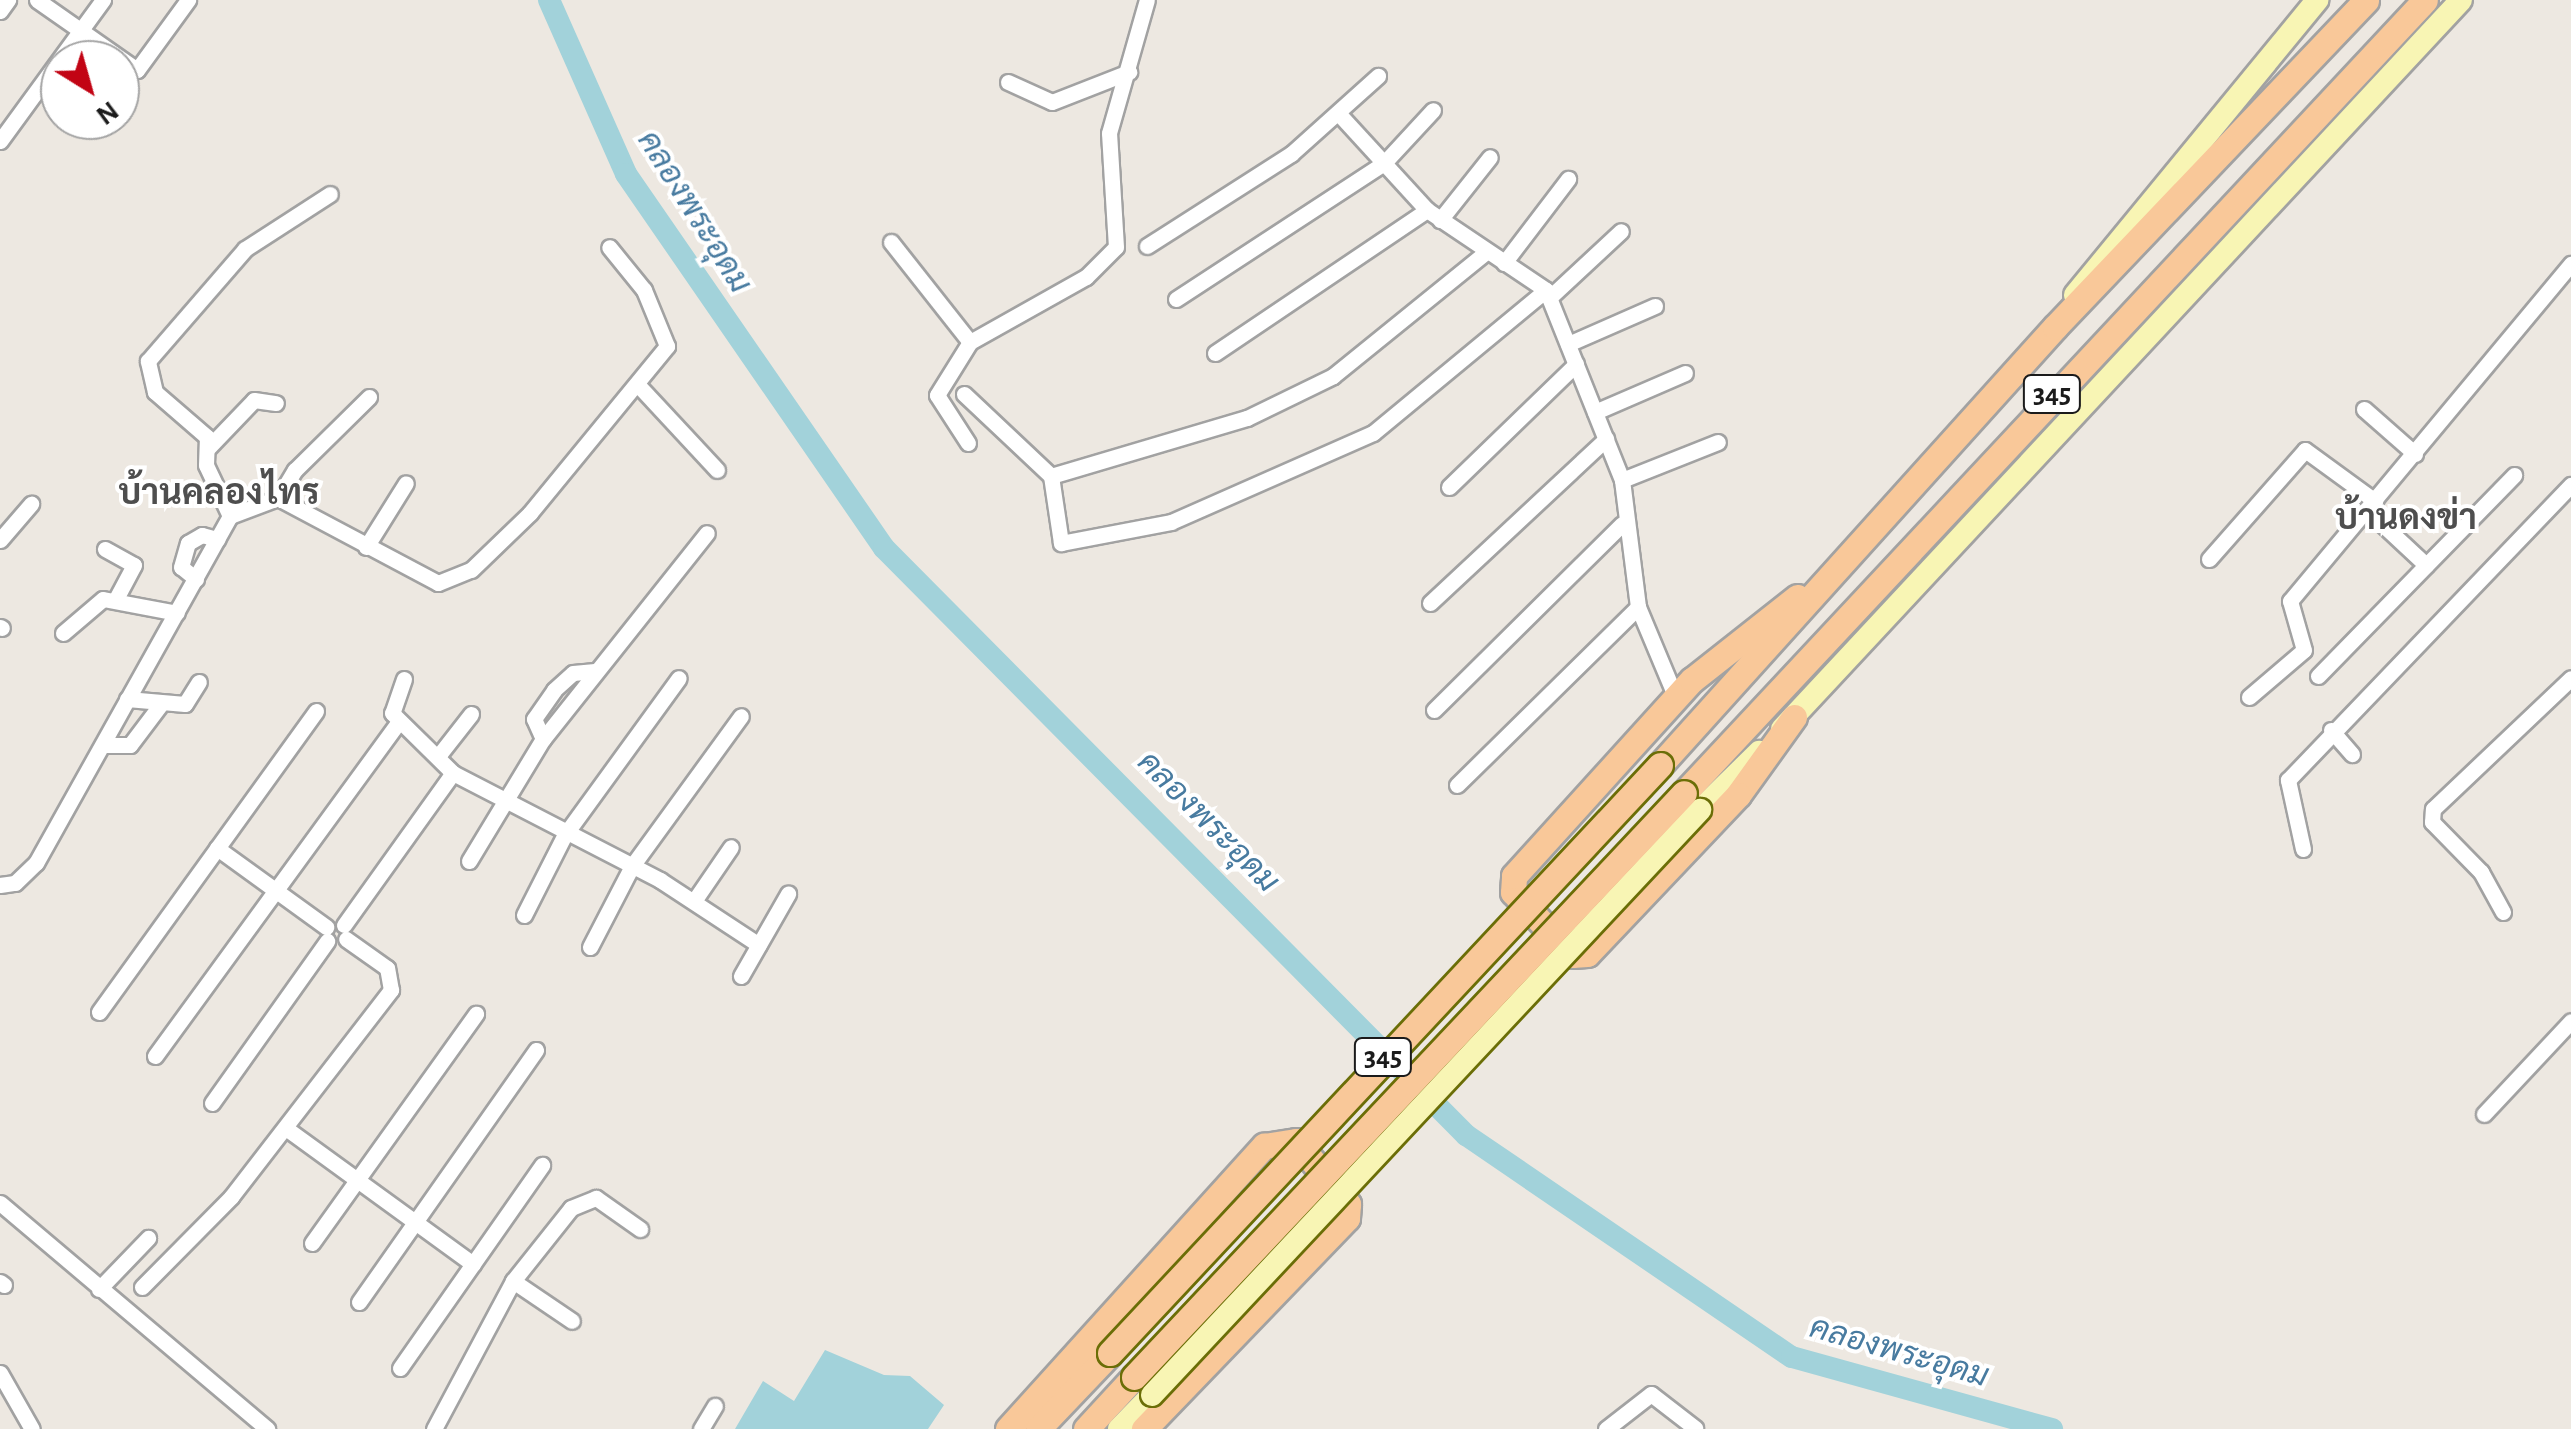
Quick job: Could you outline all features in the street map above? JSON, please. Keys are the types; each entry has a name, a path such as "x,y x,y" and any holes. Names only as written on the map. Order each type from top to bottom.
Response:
{"main road":[{"name":"345","path":"2055,328 2122,231 2316,0"},
{"name":"345","path":"1038,1429 1660,765 2055,328 2366,0"},
{"name":"345","path":"1086,1429 1143,1386 1692,802 2425,0"},
{"name":"345","path":"1692,802 1794,717 2461,0"},
{"path":"2430,35 2475,0"},
{"path":"1794,717 1738,795 1579,958 1511,884 1676,698 1781,608 1822,585"},
{"path":"1008,1429 1264,1146 1296,1140 1348,1204 1347,1218 1144,1429"},
{"name":"345","path":"1119,1429 1143,1386"}],"street":[{"path":"0,11 8,0"},
{"path":"37,0 138,70 188,0"},
{"path":"0,141 103,0"},
{"path":"968,444 937,395 970,342 1112,256 1120,212 1109,133 1147,0"},
{"path":"1008,82 1052,102 1129,72"},
{"path":"1146,246 1339,114 1378,76"},
{"path":"1176,299 1384,163 1433,110"},
{"path":"1339,114 1433,215 1547,294 1622,480 1622,524 1638,608 1676,698"},
{"path":"1215,353 1433,215 1490,157"},
{"path":"1504,263 1568,179"},
{"path":"230,516 206,465 208,448 202,430 150,386 148,361 246,250 330,194"},
{"path":"964,394 1051,476 1061,543 1171,522 1373,433 1620,231"},
{"path":"891,242 970,342"},
{"path":"278,498 438,583 457,580 530,512 663,354 667,333 637,278 609,247"},
{"path":"1051,476 1248,418 1333,376 1486,252"},
{"path":"2249,697 2304,650 2290,602 2571,264"},
{"path":"1568,344 1656,306"},
{"path":"1450,486 1576,364"},
{"path":"1595,412 1685,373"},
{"path":"638,385 717,470"},
{"path":"0,884 15,883 36,863 230,516 278,498 295,470 369,397"},
{"path":"208,448 254,400 276,402"},
{"path":"2364,409 2415,454"},
{"path":"1430,603 1606,439"},
{"path":"1622,480 1718,442"},
{"path":"2210,559 2304,450 2371,506 2426,565"},
{"path":"2318,676 2514,475"},
{"path":"366,547 406,483"},
{"path":"2303,848 2288,780 2331,730 2571,485"},
{"path":"0,540 31,504"},
{"path":"1434,710 1622,524"},
{"path":"470,861 500,802 544,739 707,532"},
{"path":"196,578 181,567 188,543 202,535 217,539"},
{"path":"104,549 134,564 117,597"},
{"path":"63,633 93,604 117,597 177,613"},
{"path":"1457,785 1638,608"},
{"path":"524,915 564,836 679,678"},
{"path":"2503,912 2488,882 2431,815 2571,678"},
{"path":"404,680 390,708 453,772 564,836 632,866 759,945"},
{"path":"127,699 185,704 199,682"},
{"path":"104,745 130,745 161,704"},
{"path":"99,1012 316,712"},
{"path":"440,755 471,714"},
{"path":"590,947 632,866 742,716"},
{"path":"155,1056 400,721"},
{"path":"2331,730 2352,754"},
{"path":"345,932 453,772"},
{"path":"694,902 731,847"},
{"path":"133,1298 288,1129 390,990 387,968 345,932 327,934 216,848"},
{"path":"741,976 788,894"},
{"path":"212,1103 327,934"},
{"path":"312,1243 476,1014"},
{"path":"2484,1114 2571,1021"},
{"path":"359,1302 536,1050"},
{"path":"288,1129 473,1264"},
{"path":"400,1368 542,1166"},
{"path":"434,1429 512,1281 588,1197 640,1228"},
{"path":"0,1203 99,1289 133,1298 267,1429"},
{"path":"99,1289 148,1238"},
{"path":"512,1281 572,1322"},
{"path":"0,1373 32,1429"},
{"path":"1606,1429 1651,1394 1694,1428"},
{"path":"701,1429 715,1406"}],"water":[{"path":"825,1350 884,1375 910,1376 944,1405 928,1429 735,1429 763,1381 794,1401"}],"waterway":[{"name":"คลองพระอุดม","path":"549,0 626,174 884,548 1466,1135 1792,1357 2052,1429"}],"district":[{"name":"บ้านคลองไทร","path":"219,494"},
{"name":"บ้านดงข่า","path":"2406,519"}]}
